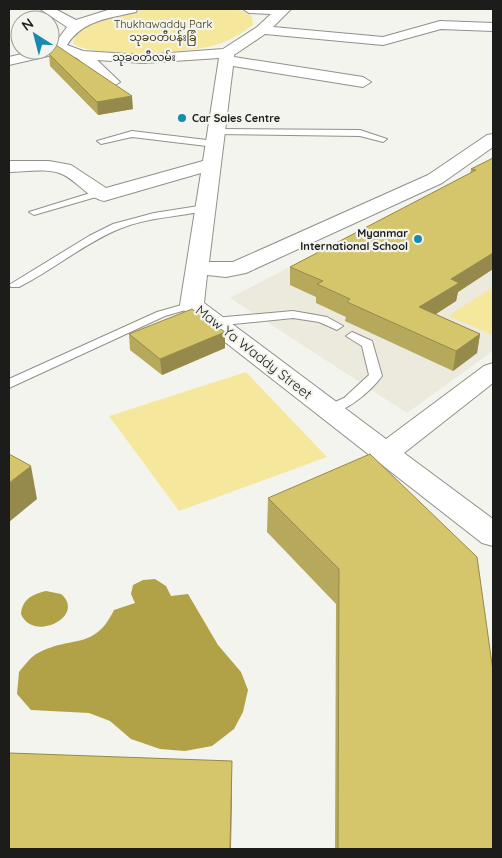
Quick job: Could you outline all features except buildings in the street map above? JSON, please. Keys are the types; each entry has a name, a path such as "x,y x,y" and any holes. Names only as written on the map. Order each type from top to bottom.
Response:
{"street":[{"path":"46,9 76,26"},
{"path":"62,49 60,45 64,36 76,26 96,16 130,9"},
{"path":"249,9 283,10"},
{"path":"226,57 262,30 283,10"},
{"path":"262,30 383,41 440,25 493,27"},
{"name":"သုခဝတီလမ်း","path":"9,61 62,49 82,55 143,59 226,57 363,82"},
{"path":"82,55 112,82"},
{"name":"Maw Ya Waddy Street","path":"226,57 192,306 493,535"},
{"path":"197,267 226,270 238,268 435,179 492,142"},
{"path":"9,167 58,166 74,173 104,195 116,192 214,146"},
{"path":"386,453 493,371"}],"lane":[{"path":"101,141 132,134 214,146 360,133 383,140"},
{"path":"34,212 100,193"},
{"path":"15,285 42,272 65,253 106,231 142,217 206,208"},
{"path":"9,384 161,314 192,306"},
{"path":"214,322 286,314 322,318 337,326"},
{"path":"329,410 349,401 376,376 368,344 352,336"}],"shaded area":[{"name":"Myanmar International School","path":"472,172 493,180 493,351 407,413 230,298"},
{"path":"155,579 166,586 171,596 188,594 218,645 241,672 248,690 243,712 234,729 212,746 185,751 160,749 131,739 110,721 89,713 31,710 17,694 19,672 30,659 35,654 50,648 90,637 106,623 114,610 135,603 131,594 133,585 143,580"},
{"path":"46,591 61,594 67,602 67,610 63,618 55,623 46,626 36,626 27,622 21,614 22,609 29,598"}],"green space":[{"name":"Thukhawaddy Park သုခဝတီပန်းခြံ","path":"150,9 231,9 248,12 252,17 253,25 223,42 212,46 182,51 120,53 84,48 73,44 76,35 93,22"},
{"path":"493,287 493,335 448,316"},
{"path":"246,372 327,457 179,511 109,416"}],"place":[{"name":"Car Sales Centre","path":"182,118"},
{"name":"Myanmar International School","path":"418,239"}]}
